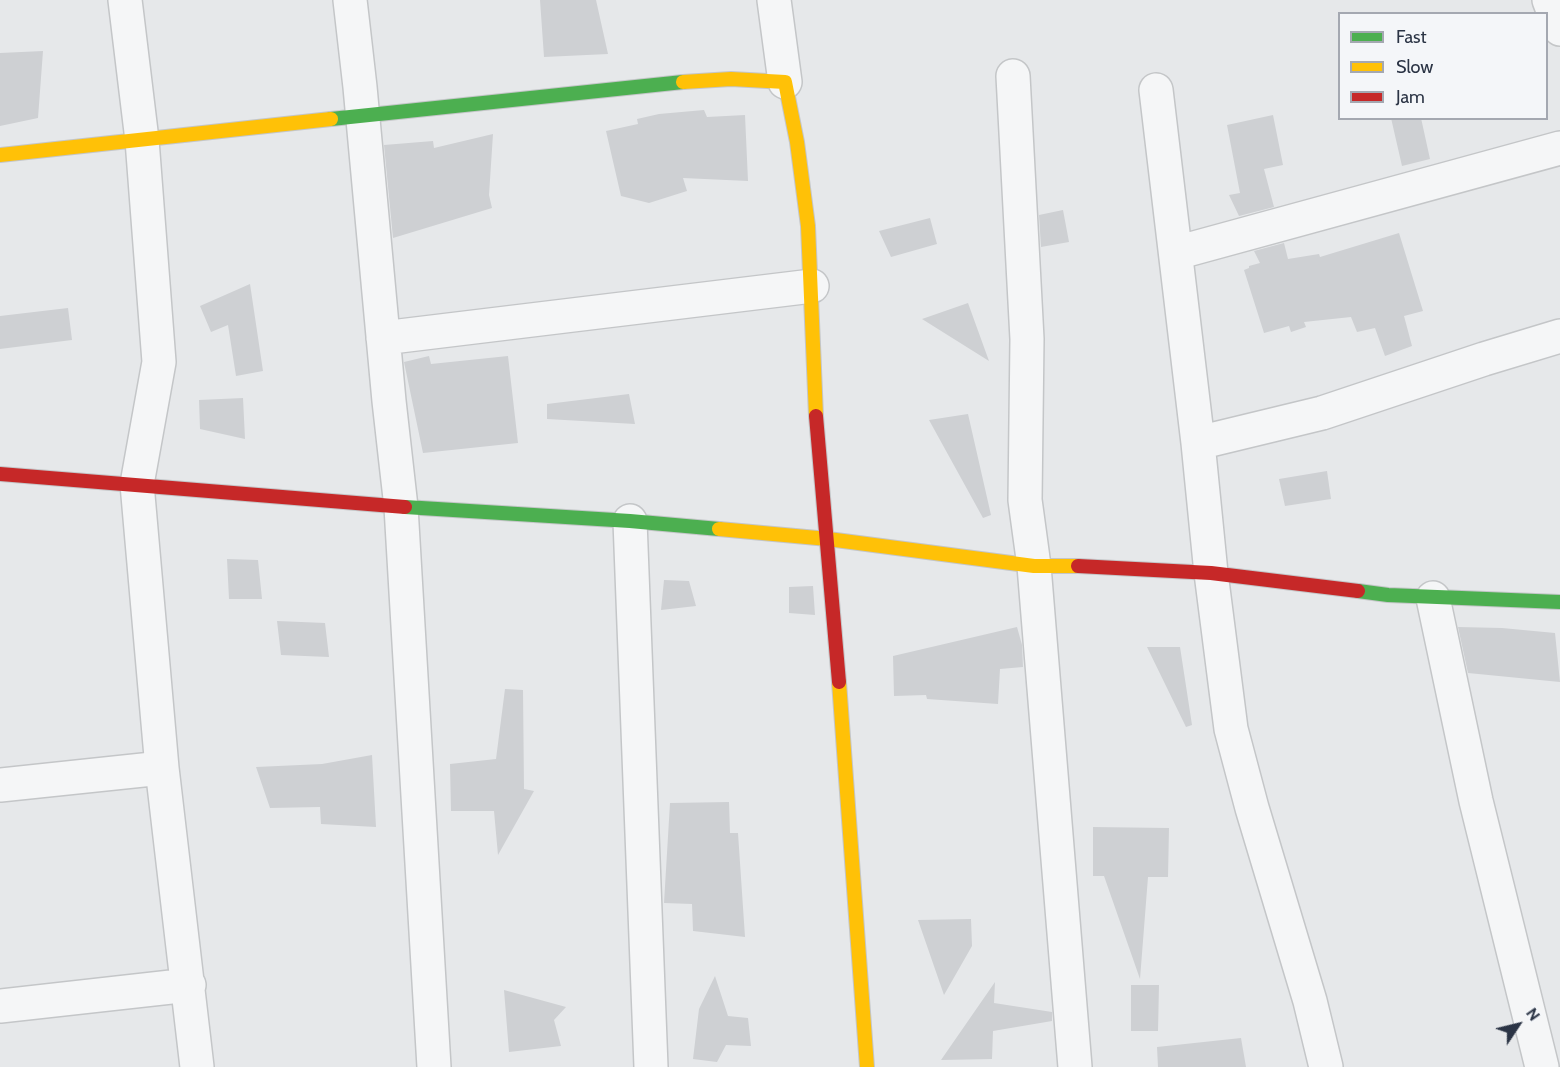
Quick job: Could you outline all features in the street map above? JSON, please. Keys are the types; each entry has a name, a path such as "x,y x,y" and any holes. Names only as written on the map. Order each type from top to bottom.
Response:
{"street":[{"path":"125,0 142,140 159,362 136,484 162,768 197,1067"},
{"path":"350,0 401,507 434,1067"},
{"path":"774,0 808,226 817,428 828,539 867,1067"},
{"path":"1549,0 1560,29"},
{"path":"1013,76 1027,339 1025,500 1034,566 1075,1067"},
{"path":"0,155 665,83 731,79 785,82"},
{"path":"1156,90 1231,729 1252,808 1310,1001 1326,1067"},
{"path":"1176,253 1560,148"},
{"path":"383,338 812,286"},
{"path":"1198,443 1322,413 1484,358 1560,336"},
{"path":"0,474 401,507 630,521 828,539 1034,566 1106,566 1211,573 1388,595 1560,602"},
{"path":"630,521 651,1067"},
{"path":"1433,598 1476,801 1542,1067"},
{"path":"0,785 162,768"},
{"path":"0,1006 189,985"}],"building":[{"path":"540,0 596,0 608,54 544,57"},
{"path":"43,51 38,118 0,126 0,53"},
{"path":"704,110 707,117 745,115 748,181 683,178 687,191 649,203 621,196 606,131 638,124 637,119 659,114"},
{"path":"1273,115 1283,165 1264,169 1274,207 1239,216 1229,195 1240,193 1227,125"},
{"path":"1391,120 1421,120 1430,159 1402,166"},
{"path":"493,134 489,195 492,208 393,238 384,145 433,141 434,148"},
{"path":"1063,210 1069,242 1041,247 1039,215"},
{"path":"930,218 937,244 891,257 879,231"},
{"path":"1399,233 1423,311 1404,316 1412,346 1385,356 1375,328 1357,332 1351,317 1304,322 1306,327 1291,332 1289,326 1264,333 1244,270 1260,263 1254,251 1284,243 1288,259 1319,254 1320,257"},
{"path":"250,284 263,371 236,376 228,325 211,332 200,306"},
{"path":"968,303 989,361 922,319"},
{"path":"68,308 72,340 0,349 0,316"},
{"path":"429,356 431,364 508,356 518,443 423,453 404,362"},
{"path":"629,394 635,424 547,419 547,404"},
{"path":"243,398 245,439 200,429 199,400"},
{"path":"968,414 991,515 983,518 929,420"},
{"path":"1327,471 1331,499 1285,506 1279,479"},
{"path":"227,559 258,560 262,599 229,599"},
{"path":"664,580 689,581 696,606 661,610"},
{"path":"813,586 815,615 789,613 789,587"},
{"path":"277,621 325,623 329,657 281,655"},
{"path":"1017,627 1022,645 1023,667 1000,669 998,704 927,699 926,695 894,696 893,656"},
{"path":"1458,627 1555,633 1560,682 1468,673"},
{"path":"1147,647 1180,647 1192,725 1186,727"},
{"path":"505,689 523,690 524,789 534,791 498,855 494,811 451,811 450,764 496,759"},
{"path":"372,755 376,827 321,824 320,807 270,808 256,767 322,764"},
{"path":"729,802 730,833 738,833 745,937 693,931 692,904 664,903 670,803"},
{"path":"1093,827 1169,828 1168,877 1148,877 1140,979 1104,876 1093,876"},
{"path":"971,919 972,946 944,995 918,920"},
{"path":"715,976 728,1016 748,1018 751,1046 726,1045 717,1062 693,1059 699,1009"},
{"path":"995,982 994,1003 1052,1012 1052,1021 993,1031 992,1059 941,1060"},
{"path":"1131,985 1159,985 1158,1031 1131,1031"},
{"path":"504,990 566,1007 554,1020 561,1046 509,1052"},
{"path":"1241,1038 1246,1067 1158,1067 1157,1047"}],"traffic: fast":[{"path":"331,119 683,82"},
{"path":"405,507 719,529"},
{"path":"1358,591 1388,595 1560,602"}],"traffic: slow":[{"path":"683,82 731,79 785,82 797,142 808,226 816,416"},
{"path":"0,155 331,119"},
{"path":"719,529 828,539 1034,566 1078,566"},
{"path":"839,682 867,1067"}],"traffic: jam":[{"path":"816,416 839,682"},
{"path":"0,474 405,507"},
{"path":"1078,566 1211,573 1358,591"}]}
